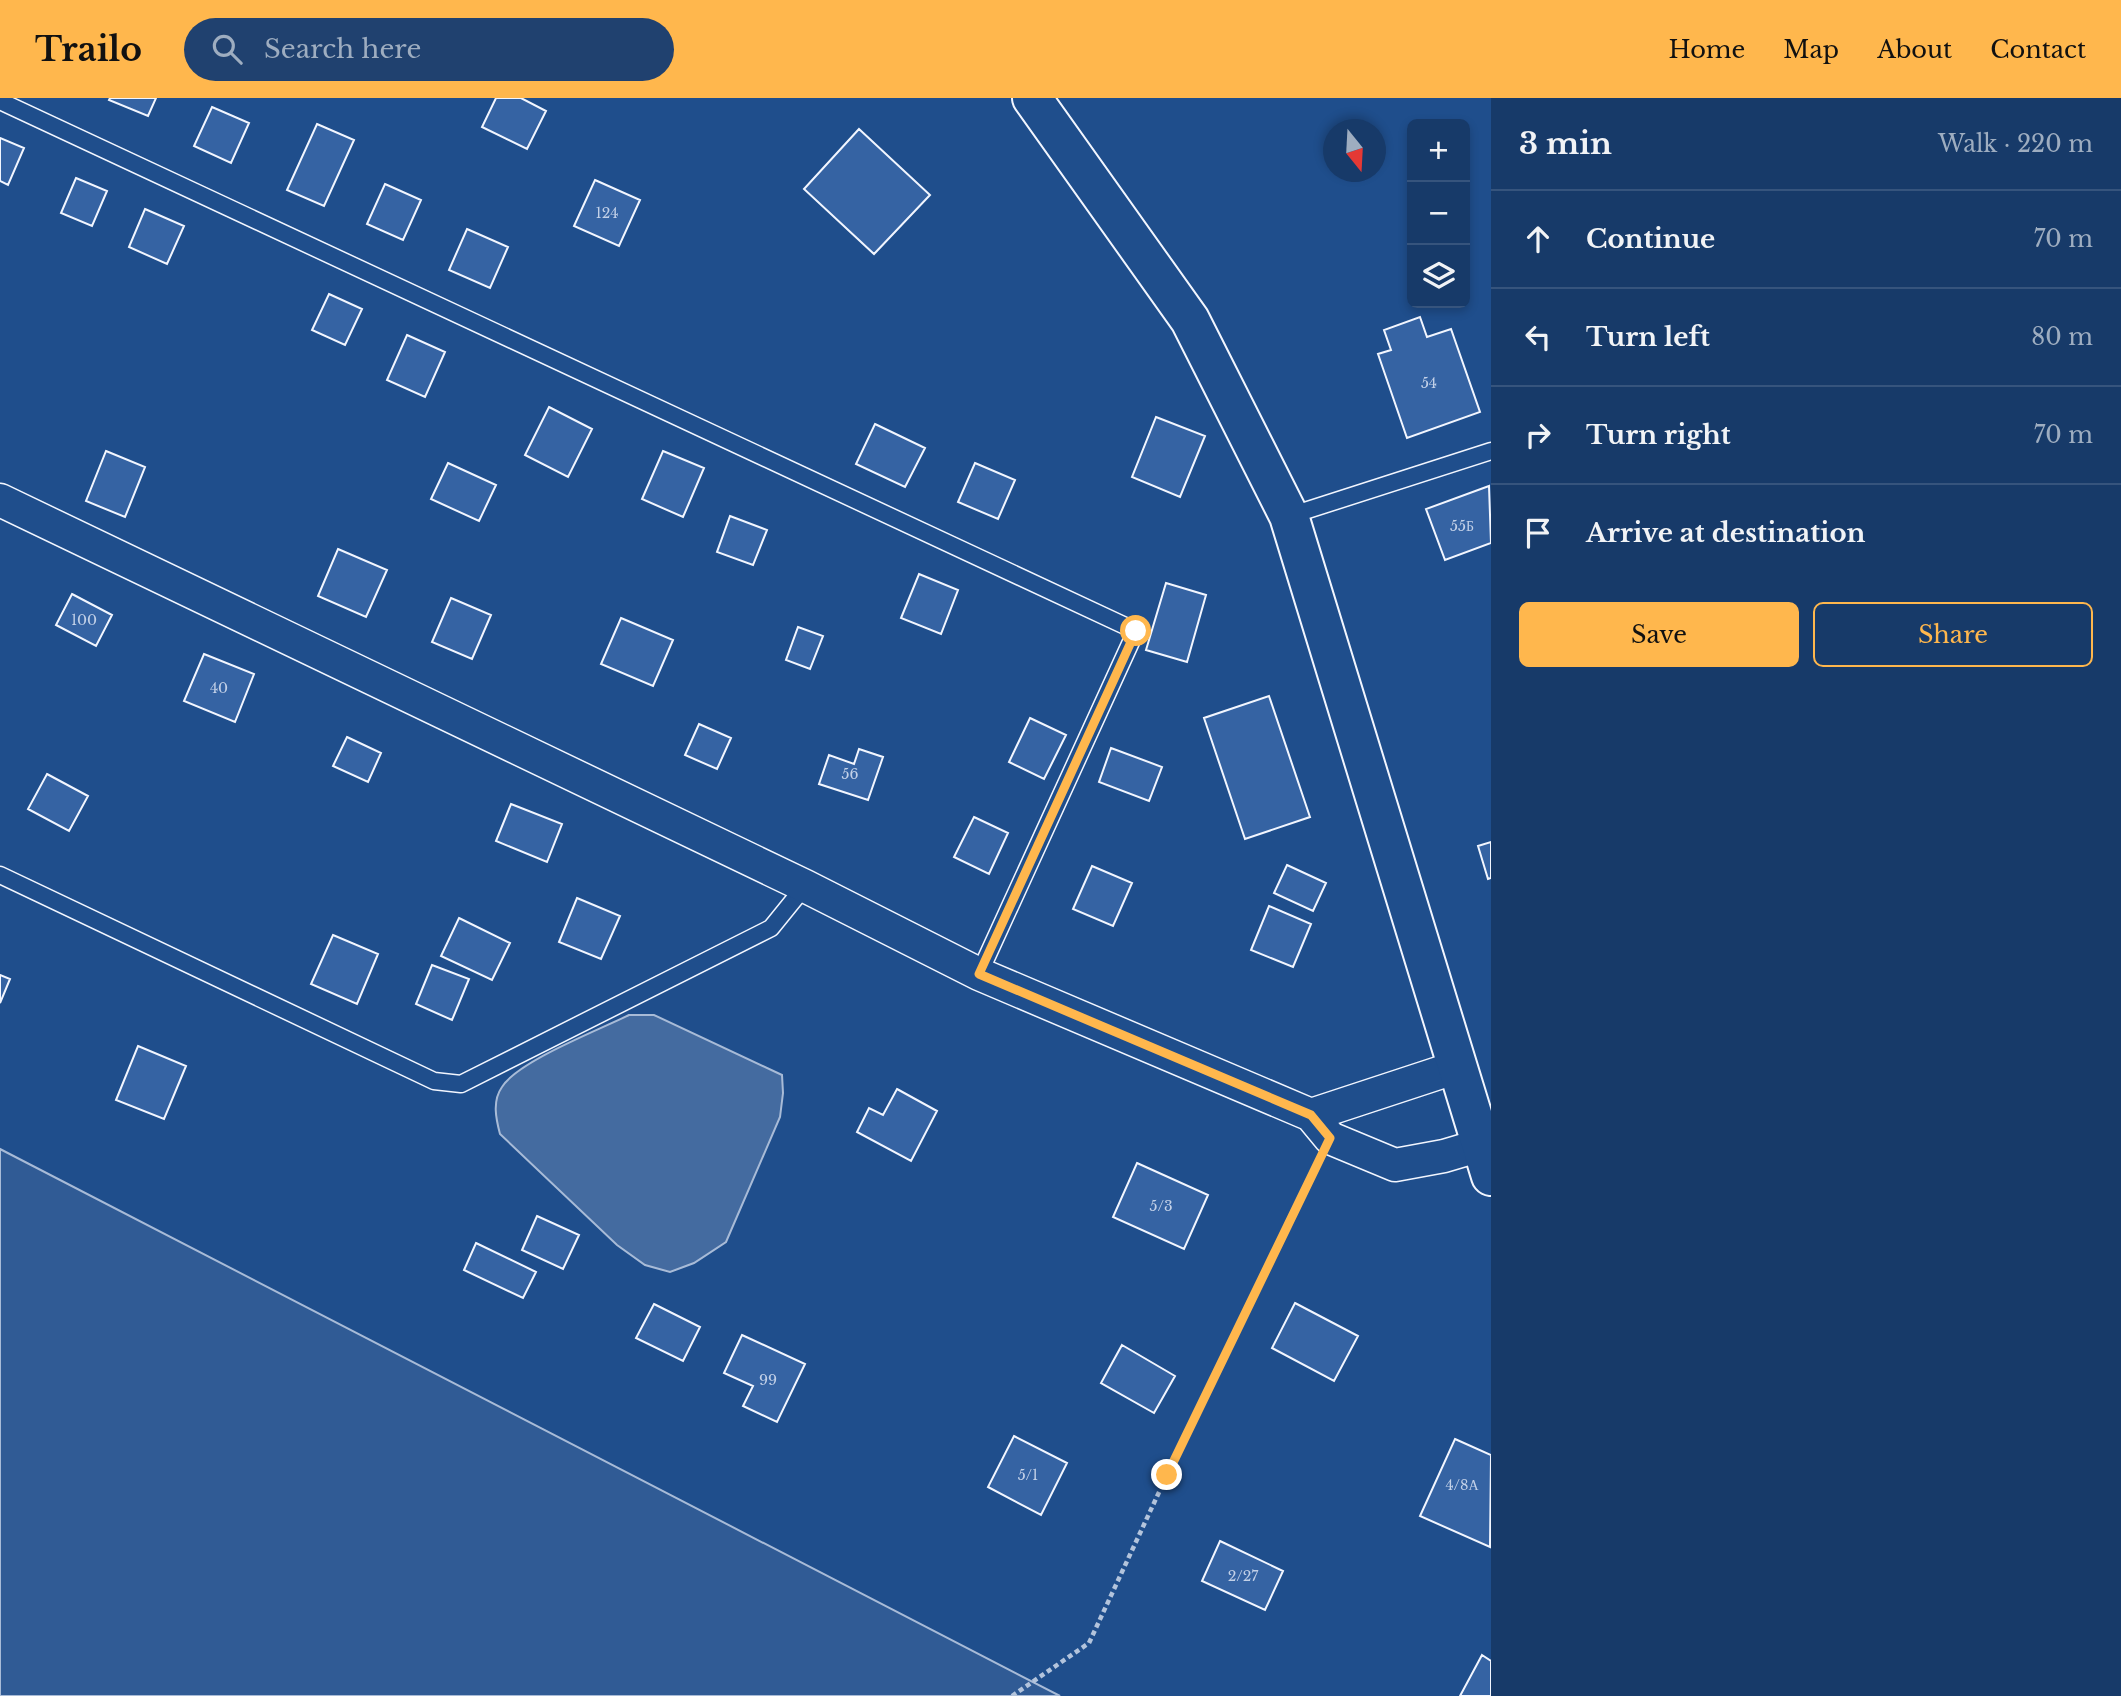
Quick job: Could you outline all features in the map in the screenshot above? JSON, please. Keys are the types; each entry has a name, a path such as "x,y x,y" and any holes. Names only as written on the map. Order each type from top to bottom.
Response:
{"street":[{"path":"0,500 805,887 979,974 1320,1127 1395,1166 1444,1156 1486,1160 1289,516 1190,320 1032,98"},
{"path":"1320,1127 1457,1067"}],"lane":[{"path":"0,101 1136,631 979,974"},
{"path":"1289,516 1491,451"},
{"path":"0,875 434,1081 461,1084 771,928 805,887"}],"path":[{"path":"1012,1696 1089,1643 1173,1462 1320,1127"}],"shaded area":[{"path":"629,1015 654,1015 782,1075 780,1117 726,1242 694,1263 670,1272 645,1265 617,1245 500,1134 496,1116 499,1092 511,1077 524,1067"},
{"path":"0,1149 1060,1696 0,1696"}],"building":[{"path":"156,98 148,116 109,100"},
{"path":"496,98 521,98 546,111 527,149 482,127"},
{"path":"212,107 249,123 231,163 194,146"},
{"path":"317,124 354,140 324,206 287,190"},
{"path":"859,129 930,195 874,254 804,189"},
{"path":"0,138 24,148 8,185 0,181"},
{"path":"76,178 107,191 92,226 61,213"},
{"path":"595,180 640,200 619,246 574,226"},
{"path":"385,184 421,200 403,240 367,224"},
{"path":"145,209 184,226 167,264 129,247"},
{"path":"467,229 508,247 490,288 449,270"},
{"path":"329,294 362,309 345,345 312,330"},
{"path":"1420,317 1427,337 1451,329 1480,412 1407,438 1378,354 1391,350 1384,330"},
{"path":"407,335 445,352 425,397 387,380"},
{"path":"549,407 592,429 568,477 525,455"},
{"path":"1156,417 1205,436 1180,497 1132,477"},
{"path":"875,424 925,448 905,487 856,464"},
{"path":"106,451 145,467 125,517 86,501"},
{"path":"663,451 704,468 683,517 642,499"},
{"path":"448,463 496,485 479,521 431,499"},
{"path":"975,463 1015,480 998,519 958,502"},
{"path":"1489,486 1491,543 1445,560 1426,509"},
{"path":"730,516 767,530 753,565 717,552"},
{"path":"338,549 387,570 366,617 318,596"},
{"path":"919,574 958,590 941,634 901,618"},
{"path":"1166,583 1206,595 1187,662 1146,650"},
{"path":"72,594 112,615 96,646 56,625"},
{"path":"451,598 491,615 472,659 432,642"},
{"path":"621,618 673,640 653,686 601,664"},
{"path":"798,627 823,636 810,669 786,660"},
{"path":"204,654 254,674 235,722 184,701"},
{"path":"1269,696 1310,817 1245,839 1204,718"},
{"path":"1030,718 1066,735 1044,779 1009,762"},
{"path":"699,724 731,738 717,769 685,755"},
{"path":"347,737 381,753 368,782 333,766"},
{"path":"1111,748 1162,767 1149,801 1099,782"},
{"path":"859,749 883,757 868,800 819,784 829,755 854,764"},
{"path":"47,774 88,796 69,831 28,809"},
{"path":"511,804 562,824 547,862 496,841"},
{"path":"974,817 1008,833 989,874 954,857"},
{"path":"1491,842 1491,878 1488,879 1478,846"},
{"path":"1287,865 1326,883 1313,911 1274,893"},
{"path":"1092,866 1132,883 1113,926 1073,909"},
{"path":"577,898 620,916 601,959 559,942"},
{"path":"1269,906 1311,924 1293,967 1251,950"},
{"path":"459,918 510,943 492,980 441,956"},
{"path":"333,935 378,954 357,1004 311,984"},
{"path":"432,965 469,979 452,1020 416,1004"},
{"path":"0,975 10,979 0,1003"},
{"path":"138,1046 186,1066 164,1119 116,1100"},
{"path":"897,1089 937,1111 911,1161 857,1132 869,1108 883,1115"},
{"path":"1137,1163 1208,1195 1184,1249 1113,1217"},
{"path":"537,1216 579,1235 563,1269 522,1250"},
{"path":"476,1243 536,1272 523,1298 464,1270"},
{"path":"1295,1303 1358,1336 1334,1381 1272,1348"},
{"path":"654,1304 700,1327 683,1361 636,1338"},
{"path":"742,1335 805,1364 777,1422 743,1406 753,1386 724,1373"},
{"path":"1122,1345 1175,1376 1154,1413 1101,1383"},
{"path":"1014,1436 1067,1463 1041,1515 988,1487"},
{"path":"1455,1439 1491,1455 1490,1547 1420,1516"},
{"path":"1220,1541 1283,1571 1265,1610 1202,1581"},
{"path":"1482,1655 1491,1661 1491,1696 1460,1696"}],"route":[{"path":"1136,631 979,974 1311,1115 1330,1138 1167,1475"}]}
